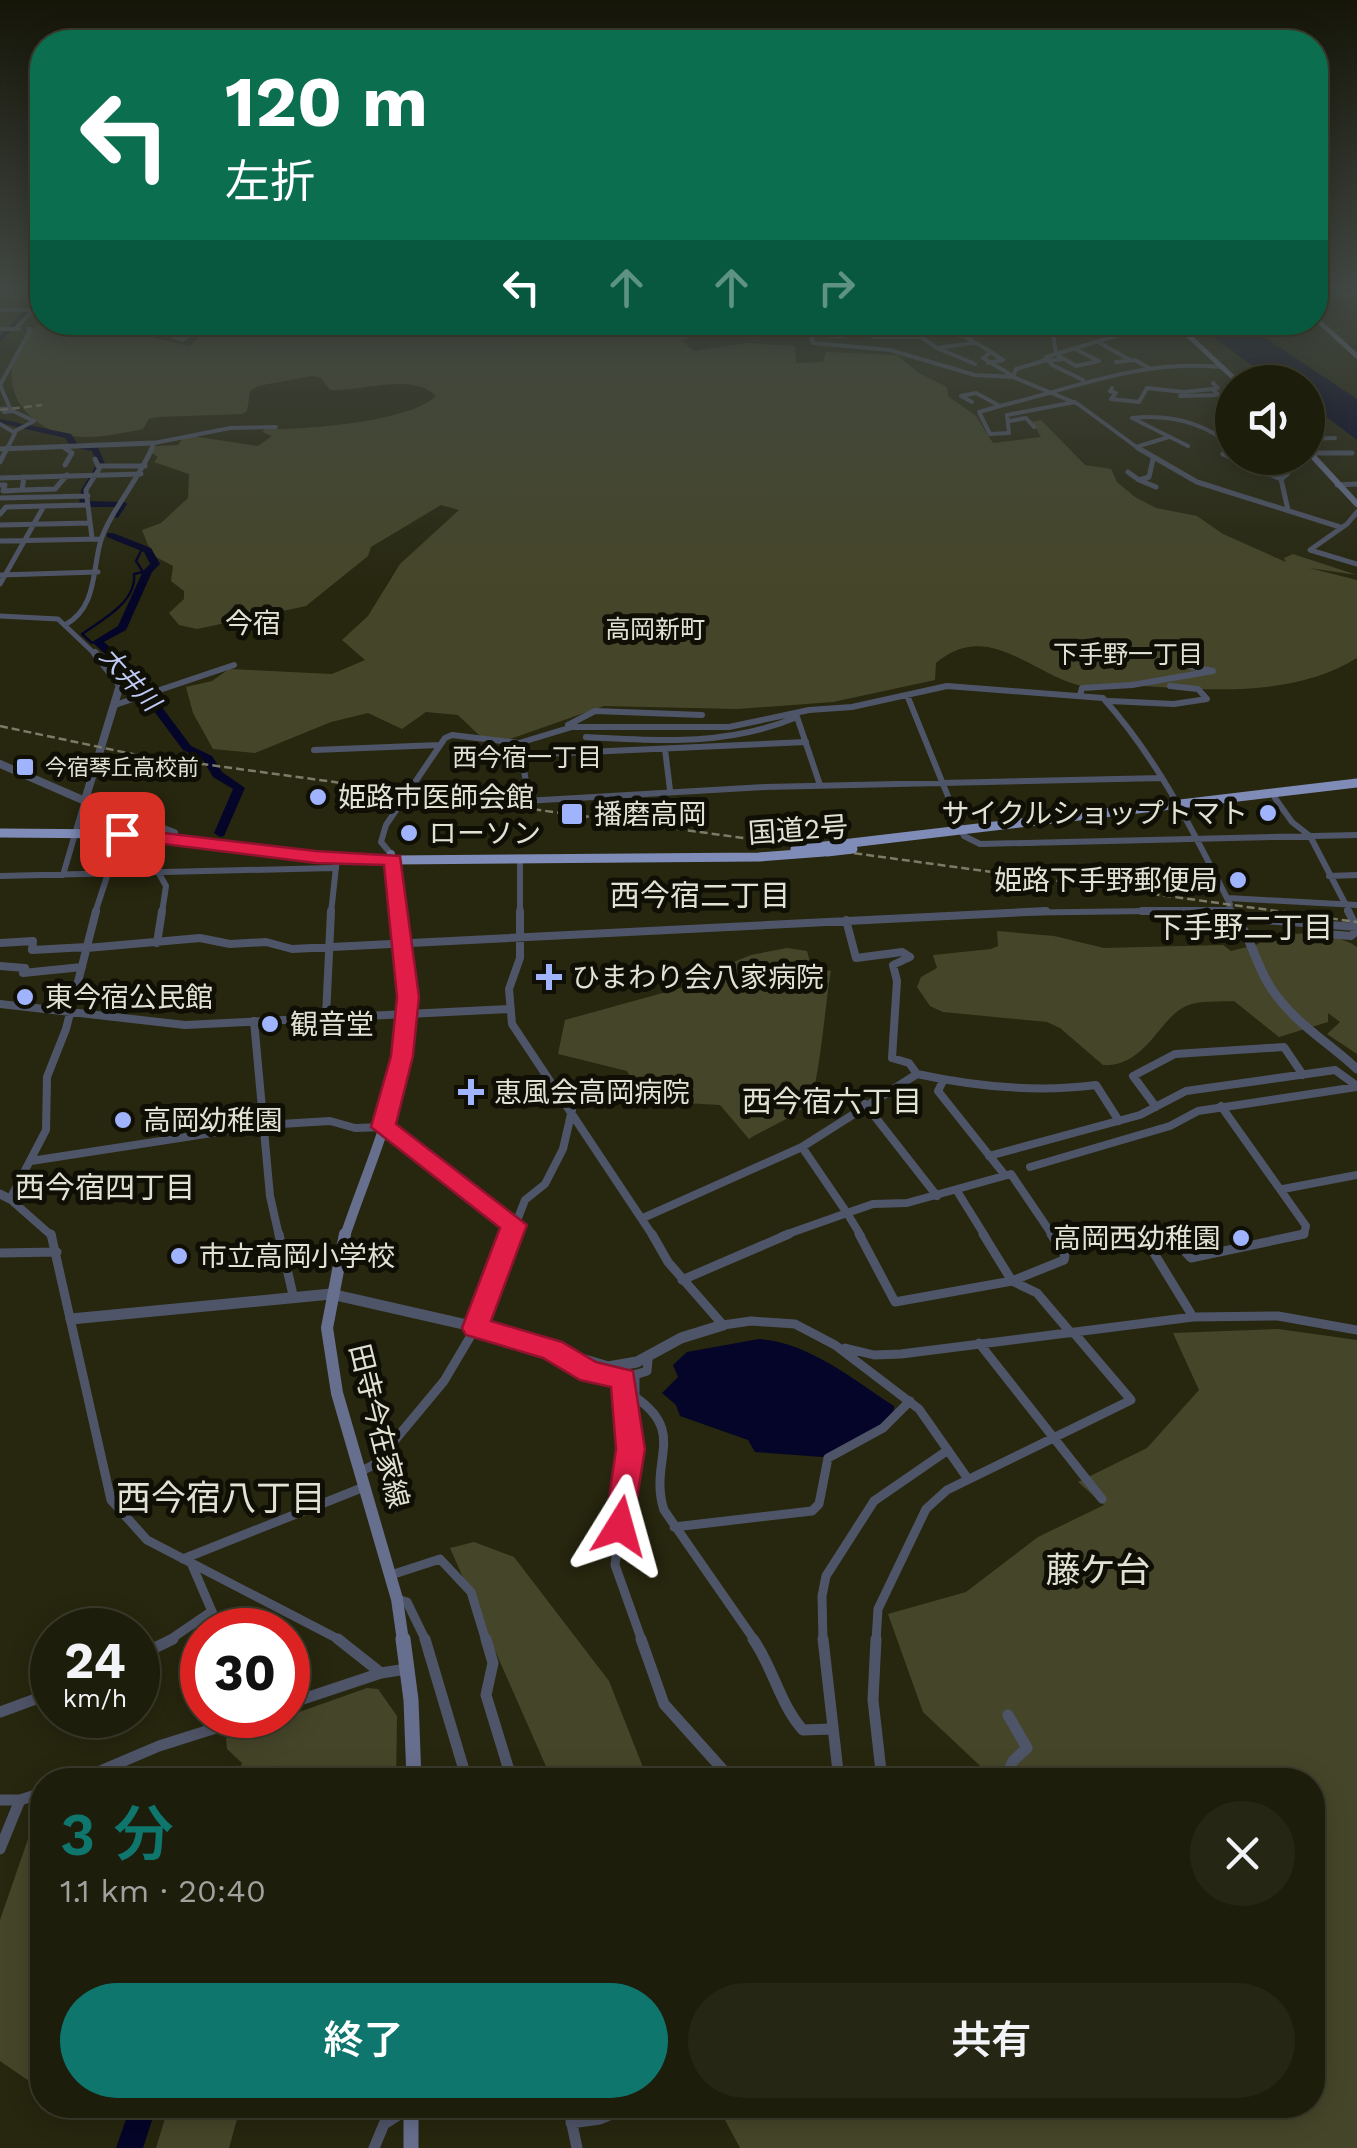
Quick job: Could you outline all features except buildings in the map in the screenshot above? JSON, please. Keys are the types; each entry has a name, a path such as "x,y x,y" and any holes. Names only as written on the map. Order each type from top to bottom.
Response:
{"highway":[{"name":"国道2号","path":"1181,807 1357,786"},
{"name":"国道2号","path":"0,833 122,834 335,863 392,857 795,849 1357,786"},
{"name":"国道2号","path":"174,834 392,857 520,860 824,852 962,833"}],"main road":[{"path":"1325,471 1356,502"},
{"name":"田寺今在家線","path":"392,857 407,1013 402,1056 383,1127 341,1248 327,1328 332,1371 397,1598 407,1669 413,1768"},
{"path":"411,2118 411,2148"}],"street":[{"path":"1,386 10,408 3,410"},
{"path":"1041,386 1075,402 1152,459 1220,491 1340,527"},
{"path":"1075,402 1007,415 1009,433 990,434 979,412 1076,386"},
{"path":"1112,388 1110,392 1116,394 1112,399 1133,403 1142,398 1147,388 1184,392 1213,389"},
{"path":"1166,394 1198,398 1213,389"},
{"path":"972,402 960,396 976,393 1000,406"},
{"path":"1142,398 1156,400"},
{"path":"0,462 17,430 34,421 3,410"},
{"path":"1188,446 1132,418 1160,416 1215,433"},
{"path":"1010,420 1026,418 1034,427"},
{"path":"0,424 17,430"},
{"path":"0,449 154,442 230,428 276,427"},
{"path":"1136,447 1169,437"},
{"path":"1325,438 1335,438"},
{"path":"65,625 74,620 98,572 101,540 141,474 154,442"},
{"path":"65,448 72,453 65,465"},
{"path":"1325,454 1352,453"},
{"path":"95,459 101,466 145,466"},
{"path":"1139,480 1149,477 1152,459"},
{"path":"92,538 86,490 101,466"},
{"path":"1128,472 1156,487"},
{"path":"0,482 24,477 141,474"},
{"path":"47,493 55,490 67,475"},
{"path":"1269,475 1280,480 1288,510"},
{"path":"1280,480 1287,475"},
{"path":"22,490 24,477"},
{"path":"0,482 5,485 6,495"},
{"path":"1338,485 1357,484"},
{"path":"6,495 22,490 34,493"},
{"path":"25,507 34,493"},
{"path":"6,495 88,496"},
{"path":"0,584 44,506"},
{"path":"0,514 6,508 85,506"},
{"path":"1357,512 1310,550 1357,564"},
{"path":"0,534 3,525 89,523"},
{"path":"0,541 101,540"},
{"path":"0,563 13,563"},
{"path":"3,575 98,572"},
{"path":"0,616 52,617 65,625 120,685 62,875"},
{"path":"1080,695 1082,688 1132,685 1213,670 1192,666 1184,659"},
{"path":"115,705 234,666"},
{"path":"392,857 380,836 440,745 452,735 519,743 572,727 729,727 852,707 947,686 1174,704 1208,698 1198,688 1170,686"},
{"path":"907,694 962,833 990,845 1357,835"},
{"path":"1109,701 1181,807 1270,987 1301,1025 1330,1042 1357,1069"},
{"path":"556,732 595,710 702,714"},
{"path":"586,737 722,739 755,733 796,715"},
{"path":"796,715 820,785"},
{"path":"521,755 806,742"},
{"path":"519,743 530,800"},
{"path":"314,750 440,745"},
{"path":"665,748 670,790"},
{"path":"0,764 174,834"},
{"path":"508,802 670,790 1162,778"},
{"path":"1275,798 1292,822 1310,836 1357,928"},
{"path":"85,800 127,821 106,874 71,1012 47,1078 46,1130 31,1161 5,1196 51,1233 110,1500 147,1540 318,1626 350,1646 380,1673"},
{"path":"108,833 120,822 113,814"},
{"path":"520,860 520,958 509,988 509,1009 520,1040 572,1110 682,1280 723,1326"},
{"path":"0,876 335,863 326,1016"},
{"path":"157,870 166,886 157,943"},
{"path":"1329,876 1357,875"},
{"path":"1228,898 1357,905"},
{"path":"0,943 34,941 32,950 200,938 230,944 266,942 292,949 1066,910 1229,910"},
{"path":"1237,918 1357,928"},
{"path":"846,920 856,958 902,952 910,957 892,965 898,981 892,1058 909,1062 916,1074"},
{"path":"1327,934 1351,936 1357,928"},
{"path":"0,966 17,965 24,968 24,973 82,967"},
{"path":"0,1004 186,1025 509,1009"},
{"path":"254,1020 270,1196 292,1295"},
{"path":"1156,1107 1134,1076 1175,1054 1284,1047 1302,1075"},
{"path":"989,1156 1119,1120 1156,1107 1186,1090 1335,1070 1357,1087"},
{"path":"643,1218 802,1146 916,1074 944,1081 1058,1092 1096,1085 1119,1120"},
{"path":"802,1146 850,1214 895,1302 1012,1280 1064,1260 1065,1254 1016,1178 1004,1174 938,1090 944,1081"},
{"path":"1030,1167 1136,1138 1198,1111 1357,1087"},
{"path":"865,1104 938,1196"},
{"path":"1193,1317 1150,1245 1175,1241 1191,1258 1280,1242 1304,1234 1306,1226 1221,1106"},
{"path":"360,1472 375,1464 444,1381 476,1328 525,1200 546,1184 558,1160 572,1110"},
{"path":"31,1161 264,1126 330,1121 355,1128 383,1127 514,1225"},
{"path":"682,1280 769,1241 873,1204 907,1203 956,1192 1004,1174"},
{"path":"1283,1189 1357,1174"},
{"path":"880,1768 872,1700 878,1609 926,1509 968,1478 1130,1400 1037,1293 1012,1280 956,1192"},
{"path":"0,1253 56,1252"},
{"path":"70,1319 330,1294 476,1328 608,1367 627,1367 648,1360 676,1340 723,1326 752,1322 795,1324 836,1346 910,1401 968,1478"},
{"path":"836,1346 874,1354 1193,1317 1278,1316 1357,1330"},
{"path":"979,1343 1102,1499"},
{"path":"552,1350 590,1372 629,1378 648,1371 648,1360"},
{"path":"629,1378 635,1397 656,1413 668,1442 660,1499 674,1527 770,1665 793,1720 803,1730 832,1729"},
{"path":"629,1378 631,1449 615,1565 664,1704 725,1768"},
{"path":"674,1527 812,1511 819,1504 828,1458 876,1434 900,1416 910,1401"},
{"path":"837,1768 823,1644 822,1596 826,1576 874,1501 948,1450"},
{"path":"187,1561 364,1487"},
{"path":"391,1574 440,1559 472,1592 493,1664 486,1696 508,1768"},
{"path":"187,1561 210,1608"},
{"path":"397,1598 407,1602 426,1642 464,1768"},
{"path":"310,1697 380,1673 407,1669"},
{"path":"0,1712 30,1702"},
{"path":"1008,1715 1027,1748 1010,1768"},
{"path":"107,1768 184,1738"},
{"path":"0,1800 30,1796"},
{"path":"0,1849 20,1800"},
{"path":"374,2148 384,2124 393,2118"},
{"path":"571,2118 577,2148"},
{"path":"572,2123 602,2118"}],"green space":[{"path":"14,386 258,386 250,391 247,411 242,414 158,417 149,419 143,429 97,437 51,430 34,420"},
{"path":"327,386 375,386 343,390 330,390"},
{"path":"417,386 945,386 948,396 976,416 993,443 1041,437 1032,422 1041,420 1085,465 1111,469 1117,482 1156,508 1197,516 1223,534 1286,562 1284,558 1293,554 1357,575 1309,568 1357,580 1357,658 1331,671 1273,686 1089,687 1060,679 1008,653 973,646 936,663 935,680 833,702 737,709 604,706 507,740 482,738 458,715 426,712 402,729 368,713 331,722 255,753 213,749 193,713 186,687 212,681 229,669 332,674 365,660 342,640 368,616 400,564 459,510 441,505 371,547 368,556 306,606 197,629 179,625 169,613 184,599 184,591 171,581 173,566 152,555 142,530 161,523 188,498 189,474 154,462 158,457 152,453 155,446 178,445 183,438 192,436 258,446 272,436 262,432 265,429 329,426 404,412 436,396"},
{"path":"997,931 1054,936 1104,948 1223,945 1231,951 1259,944 1256,939 1281,935 1335,937 1357,947 1357,1054 1327,1034 1340,1022 1328,1013 1328,1022 1279,1037 1234,1001 1210,1002 1186,1006 1130,1059 1103,1065 1060,1028 1047,1022 943,1012 930,1006 917,987 921,977 937,968 933,955 991,949 998,946"},
{"path":"787,948 807,951 811,966 831,971 816,1079 809,1102 749,1139 720,1105 655,1097 635,1083 627,1071 558,1054 565,1020 695,984 714,970 751,955"},
{"path":"1278,1329 1357,1340 1357,2148 740,2148 724,2118 1325,2118 1325,1768 982,1768 923,1712 888,1614 966,1592 1038,1537 1104,1505 1078,1482 1147,1448 1199,1390 1173,1333"},
{"path":"474,1542 514,1557 609,1681 643,1768 547,1768 450,1548"},
{"path":"367,1688 378,1689 397,1716 396,1768 240,1768 242,1763 227,1749 226,1738 310,1738 310,1708"},
{"path":"30,1833 30,2082 0,2061 0,1920"},
{"path":"165,2118 237,2118 229,2148 156,2148"}],"water":[{"path":"1325,386 1338,386 1357,399 1357,440 1325,416"},
{"path":"759,1339 796,1347 830,1364 894,1406 893,1419 822,1457 755,1452 748,1440 680,1416 676,1405 662,1393 678,1377 673,1365 687,1352"},
{"path":"126,2118 153,2118 143,2148 116,2148"}],"waterway":[{"name":"大井川","path":"0,421 68,436 74,445 95,449 101,464 85,490 84,504 122,504 115,516"},
{"name":"大井川","path":"110,535 148,550 155,564 148,571 122,628 97,642 128,669 187,748 208,758 217,774 239,788 220,833"},
{"path":"92,643 82,634 124,602 134,574 143,572 136,561 142,549"}],"railway":[{"path":"0,410 42,405"},
{"path":"0,726 137,755 1357,922"}],"place":[{"name":"今宿琴丘高校前","path":"25,767"},
{"name":"姫路市医師会館","path":"318,797"},
{"name":"サイクルショップトマト","path":"1268,813"},
{"name":"播磨高岡","path":"572,814"},
{"name":"ローソン","path":"409,833"},
{"name":"姫路下手野郵便局","path":"1238,880"},
{"name":"ひまわり会八家病院","path":"549,977"},
{"name":"東今宿公民館","path":"25,997"},
{"name":"観音堂","path":"270,1024"},
{"name":"恵風会高岡病院","path":"471,1092"},
{"name":"高岡幼稚園","path":"123,1120"},
{"name":"高岡西幼稚園","path":"1241,1238"},
{"name":"市立高岡小学校","path":"179,1256"}],"district":[{"name":"今宿","path":"253,623"},
{"name":"高岡新町","path":"655,629"},
{"name":"下手野一丁目","path":"1128,654"},
{"name":"西今宿一丁目","path":"527,757"},
{"name":"西今宿二丁目","path":"700,895"},
{"name":"下手野二丁目","path":"1243,927"},
{"name":"西今宿六丁目","path":"832,1101"},
{"name":"西今宿四丁目","path":"105,1187"},
{"name":"西今宿八丁目","path":"221,1498"},
{"name":"藤ケ台","path":"1098,1570"}],"route":[{"path":"122,834 316,857 393,860 408,997 402,1056 383,1127 514,1225 476,1328 552,1350 563,1360 590,1372 624,1378 623,1402 631,1449 620,1526"}]}
